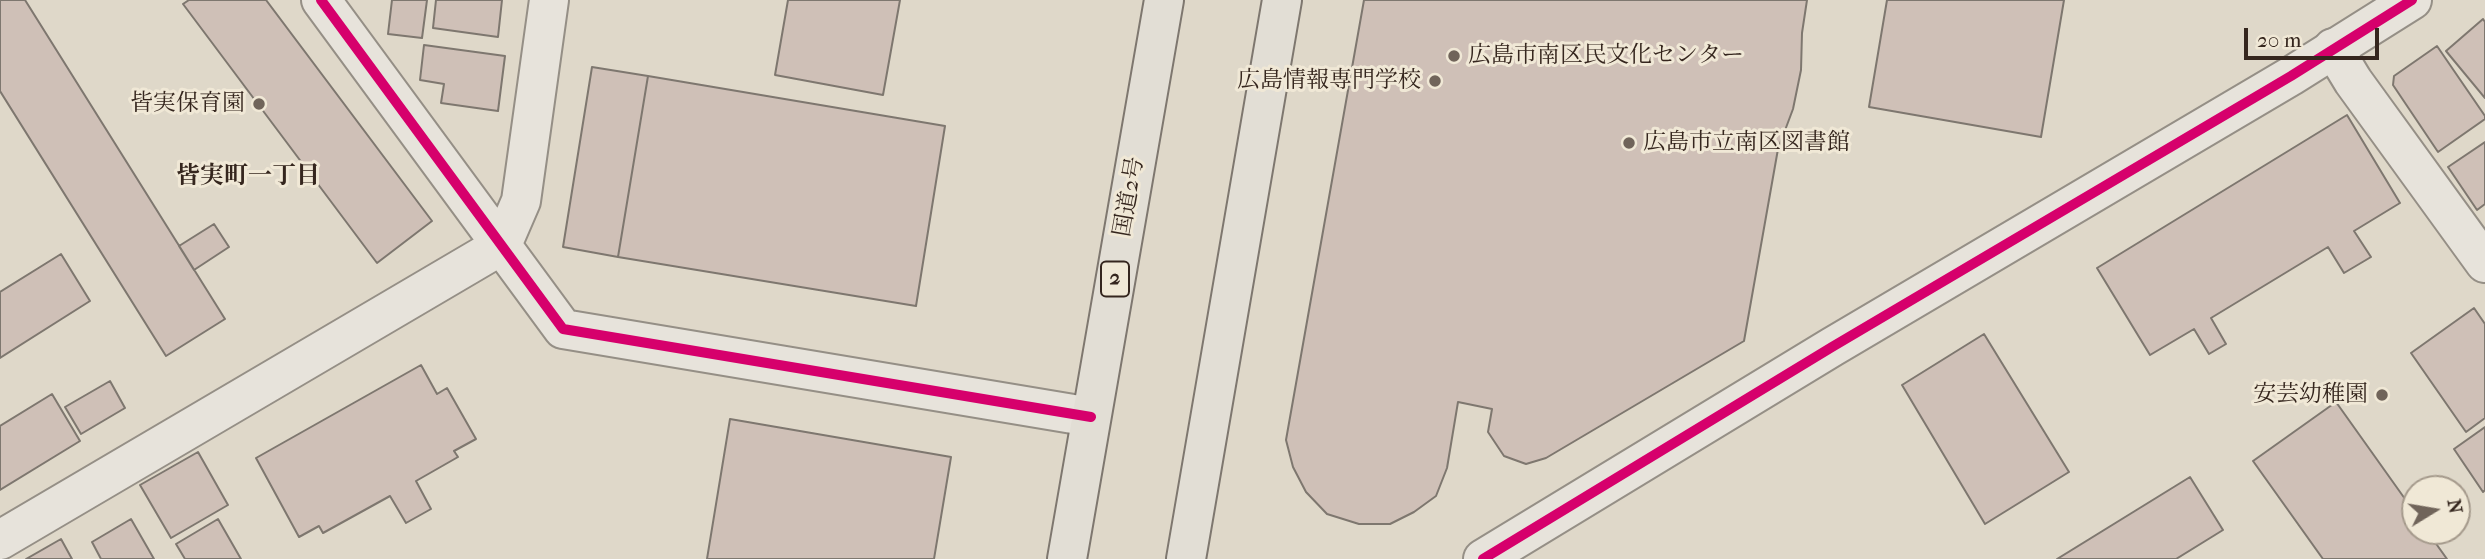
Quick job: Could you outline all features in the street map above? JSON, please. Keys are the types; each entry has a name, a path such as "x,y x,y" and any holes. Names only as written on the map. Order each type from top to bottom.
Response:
{"highway":[{"name":"国道2号","path":"1067,559 1164,0"},
{"path":"1186,559 1282,0"}],"street":[{"path":"321,0 563,329 1091,417"},
{"path":"0,540 502,245 521,201 549,0"},
{"path":"1483,559 1832,347 2183,141 2412,0"},
{"path":"2333,48 2353,82 2485,263"}],"building":[{"path":"0,0 25,0 225,319 166,356 0,91"},
{"path":"189,0 266,0 432,221 377,263 183,4"},
{"path":"392,0 427,0 422,38 388,34"},
{"path":"436,0 502,0 498,37 433,28"},
{"path":"788,0 900,0 883,95 775,75"},
{"path":"1364,0 1807,0 1802,33 1801,70 1793,109 1778,149 1744,341 1546,458 1526,464 1504,456 1488,432 1492,409 1458,402 1447,468 1436,496 1414,512 1390,524 1359,524 1327,514 1306,492 1293,467 1286,440"},
{"path":"1887,0 2064,0 2041,137 1869,107"},
{"path":"2483,19 2485,22 2485,98 2446,51"},
{"path":"424,45 505,56 498,111 441,103 444,84 420,80"},
{"path":"2437,46 2485,116 2485,119 2438,152 2393,85 2394,76"},
{"path":"592,67 648,76 618,257 563,247"},
{"path":"648,76 945,126 916,306 618,257"},
{"path":"2347,115 2400,203 2354,231 2371,257 2344,273 2328,247 2211,318 2226,344 2209,354 2194,329 2150,355 2097,268"},
{"path":"2485,142 2485,204 2477,210 2448,167"},
{"path":"214,224 229,247 194,270 179,246"},
{"path":"61,254 90,301 0,358 0,292"},
{"path":"2474,308 2485,324 2485,418 2466,432 2411,353"},
{"path":"1984,334 2069,472 1985,524 1902,385"},
{"path":"421,365 437,394 447,388 476,439 454,451 458,457 416,481 431,509 406,523 390,496 323,533 319,526 299,537 256,458"},
{"path":"110,381 125,408 81,434 65,407"},
{"path":"52,394 80,441 0,490 0,426"},
{"path":"2336,402 2401,493 2401,545 2437,545 2447,559 2323,559 2253,461"},
{"path":"730,419 951,457 934,559 707,559"},
{"path":"2485,427 2485,490 2483,492 2454,449"},
{"path":"198,452 228,505 171,538 140,485"},
{"path":"2190,477 2223,530 2176,559 2057,559"},
{"path":"131,519 154,559 101,559 92,542"},
{"path":"218,519 241,559 185,559 176,544"},
{"path":"61,539 72,559 26,559"}],"cycle path":[{"path":"321,0 563,329 1091,417"},
{"path":"1483,559 1832,347 2291,76 2412,0"}],"place":[{"name":"広島市南区民文化センター","path":"1454,56"},
{"name":"広島情報専門学校","path":"1435,81"},
{"name":"皆実保育園","path":"259,104"},
{"name":"広島市立南区図書館","path":"1629,143"},
{"name":"安芸幼稚園","path":"2382,395"}],"district":[{"name":"皆実町一丁目","path":"248,177"}]}
